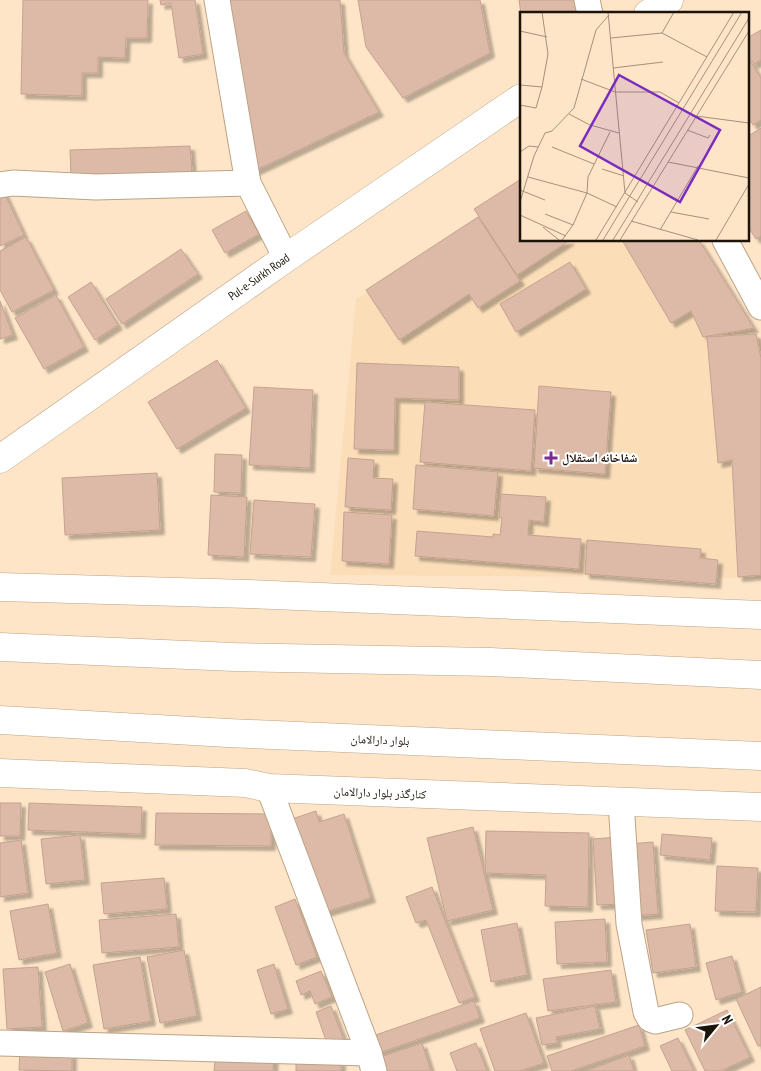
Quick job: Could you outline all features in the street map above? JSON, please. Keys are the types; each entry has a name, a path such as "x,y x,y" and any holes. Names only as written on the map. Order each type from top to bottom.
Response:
{"street":[{"path":"217,0 248,183 286,258"},
{"path":"651,12 669,0"},
{"name":"Pul-e-Surkh Road","path":"0,460 286,258 520,99"},
{"path":"0,185 13,183 96,187 248,183"},
{"path":"727,241 761,307"},
{"path":"0,587 249,594 761,615"},
{"path":"0,648 491,662 761,675"},
{"name":"بلوار دارالامان","path":"0,720 228,733 761,756"},
{"name":"کنارگذر بلوار دارالامان","path":"0,773 245,783 269,788 761,807"},
{"path":"0,1043 372,1062 269,788"},
{"path":"621,802 629,924 646,1012 650,1019 655,1021 680,1015"}],"shaded area":[{"name":"شفاخانه استقلال","path":"520,193 520,241 695,241 761,340 761,578 330,575 356,299"}],"building":[{"path":"23,0 148,0 147,38 126,38 125,58 98,57 98,73 82,73 82,96 21,94"},
{"path":"160,0 195,0 203,54 179,58 171,3 161,5"},
{"path":"224,0 340,0 344,53 379,112 252,172"},
{"path":"358,0 480,0 490,53 403,98 366,47"},
{"path":"519,0 580,0 582,10 568,12 521,12"},
{"path":"761,30 761,60 754,64 748,55 748,37"},
{"path":"748,60 761,78 761,120 753,125 748,118"},
{"path":"761,128 761,236 756,239 748,227 748,136"},
{"path":"190,146 192,172 71,177 70,150"},
{"path":"520,180 520,241 568,241 517,275 474,209"},
{"path":"2,188 24,235 0,246 0,189"},
{"path":"246,211 259,234 225,253 212,230"},
{"path":"478,217 520,281 478,308 469,294 399,340 366,290"},
{"path":"26,237 54,290 12,312 0,290 0,251"},
{"path":"623,241 700,241 754,328 703,337 691,311 671,323"},
{"path":"181,249 198,274 122,324 106,299"},
{"path":"570,262 586,289 516,332 500,304"},
{"path":"91,282 118,325 95,340 68,297"},
{"path":"56,295 84,347 44,369 15,318"},
{"path":"0,301 13,335 0,339"},
{"path":"756,334 761,358 761,575 738,577 732,460 718,463 707,337"},
{"path":"217,360 246,408 177,449 148,402"},
{"path":"357,363 459,367 459,400 395,398 394,450 354,449"},
{"path":"539,386 611,392 605,474 534,468"},
{"path":"254,387 313,390 310,468 249,465"},
{"path":"425,402 535,410 531,471 420,462"},
{"path":"215,454 242,455 241,493 214,492"},
{"path":"348,458 374,460 373,478 393,479 391,510 345,507"},
{"path":"416,465 498,472 494,516 413,509"},
{"path":"157,473 160,530 65,535 62,478"},
{"path":"501,494 546,497 544,522 529,520 528,535 581,539 579,569 415,556 417,531 493,537 493,534 500,535 502,518 499,517"},
{"path":"211,495 247,497 244,557 208,555"},
{"path":"254,500 315,504 311,557 250,554"},
{"path":"344,512 392,515 389,564 342,561"},
{"path":"587,540 701,549 700,558 718,560 716,584 585,574"},
{"path":"0,803 21,803 20,836 0,836"},
{"path":"29,803 142,807 141,834 28,830"},
{"path":"316,811 319,822 344,814 371,898 322,913 292,819"},
{"path":"156,813 271,814 271,846 155,845"},
{"path":"473,827 493,910 447,921 427,838"},
{"path":"486,831 589,833 588,907 545,906 546,875 485,873"},
{"path":"662,834 712,838 710,860 660,855"},
{"path":"80,835 85,880 46,884 41,839"},
{"path":"618,837 622,904 597,905 593,839"},
{"path":"21,840 28,893 0,897 0,843"},
{"path":"653,842 658,914 634,916 629,844"},
{"path":"717,866 758,868 756,912 715,911"},
{"path":"164,878 167,909 104,914 101,883"},
{"path":"432,887 475,997 459,1003 426,920 416,923 406,897"},
{"path":"295,899 317,957 296,965 275,907"},
{"path":"48,904 57,953 19,960 10,911"},
{"path":"176,914 179,947 102,953 99,920"},
{"path":"605,919 607,962 557,964 555,922"},
{"path":"517,923 527,975 491,982 481,930"},
{"path":"690,924 696,967 653,973 646,930"},
{"path":"184,950 197,1016 160,1023 147,957"},
{"path":"732,956 742,992 716,1000 706,963"},
{"path":"140,957 151,1021 104,1029 93,965"},
{"path":"70,964 88,1023 63,1031 45,972"},
{"path":"274,964 288,1009 271,1014 257,970"},
{"path":"38,967 42,1027 7,1029 3,969"},
{"path":"611,970 616,1002 548,1011 543,979"},
{"path":"321,971 332,997 315,1004 310,991 301,995 296,981"},
{"path":"761,987 761,1045 758,1046 736,999"},
{"path":"474,1001 480,1018 373,1055 367,1038"},
{"path":"331,1006 344,1040 328,1046 316,1012"},
{"path":"595,1006 600,1029 556,1037 557,1043 542,1045 536,1018"},
{"path":"727,1010 750,1057 721,1071 705,1071 685,1030"},
{"path":"526,1013 544,1063 520,1071 495,1071 480,1029"},
{"path":"639,1025 645,1046 571,1071 552,1071 547,1056"},
{"path":"678,1038 694,1071 672,1071 660,1046"},
{"path":"422,1043 431,1071 378,1071 374,1059"},
{"path":"476,1043 487,1071 457,1071 450,1053"},
{"path":"20,1050 72,1053 72,1071 19,1070"},
{"path":"216,1050 274,1054 273,1071 214,1071"},
{"path":"629,1055 634,1071 586,1071"},
{"path":"296,1059 341,1061 341,1071 296,1071"}],"place":[{"name":"شفاخانه استقلال","path":"551,458"}]}
